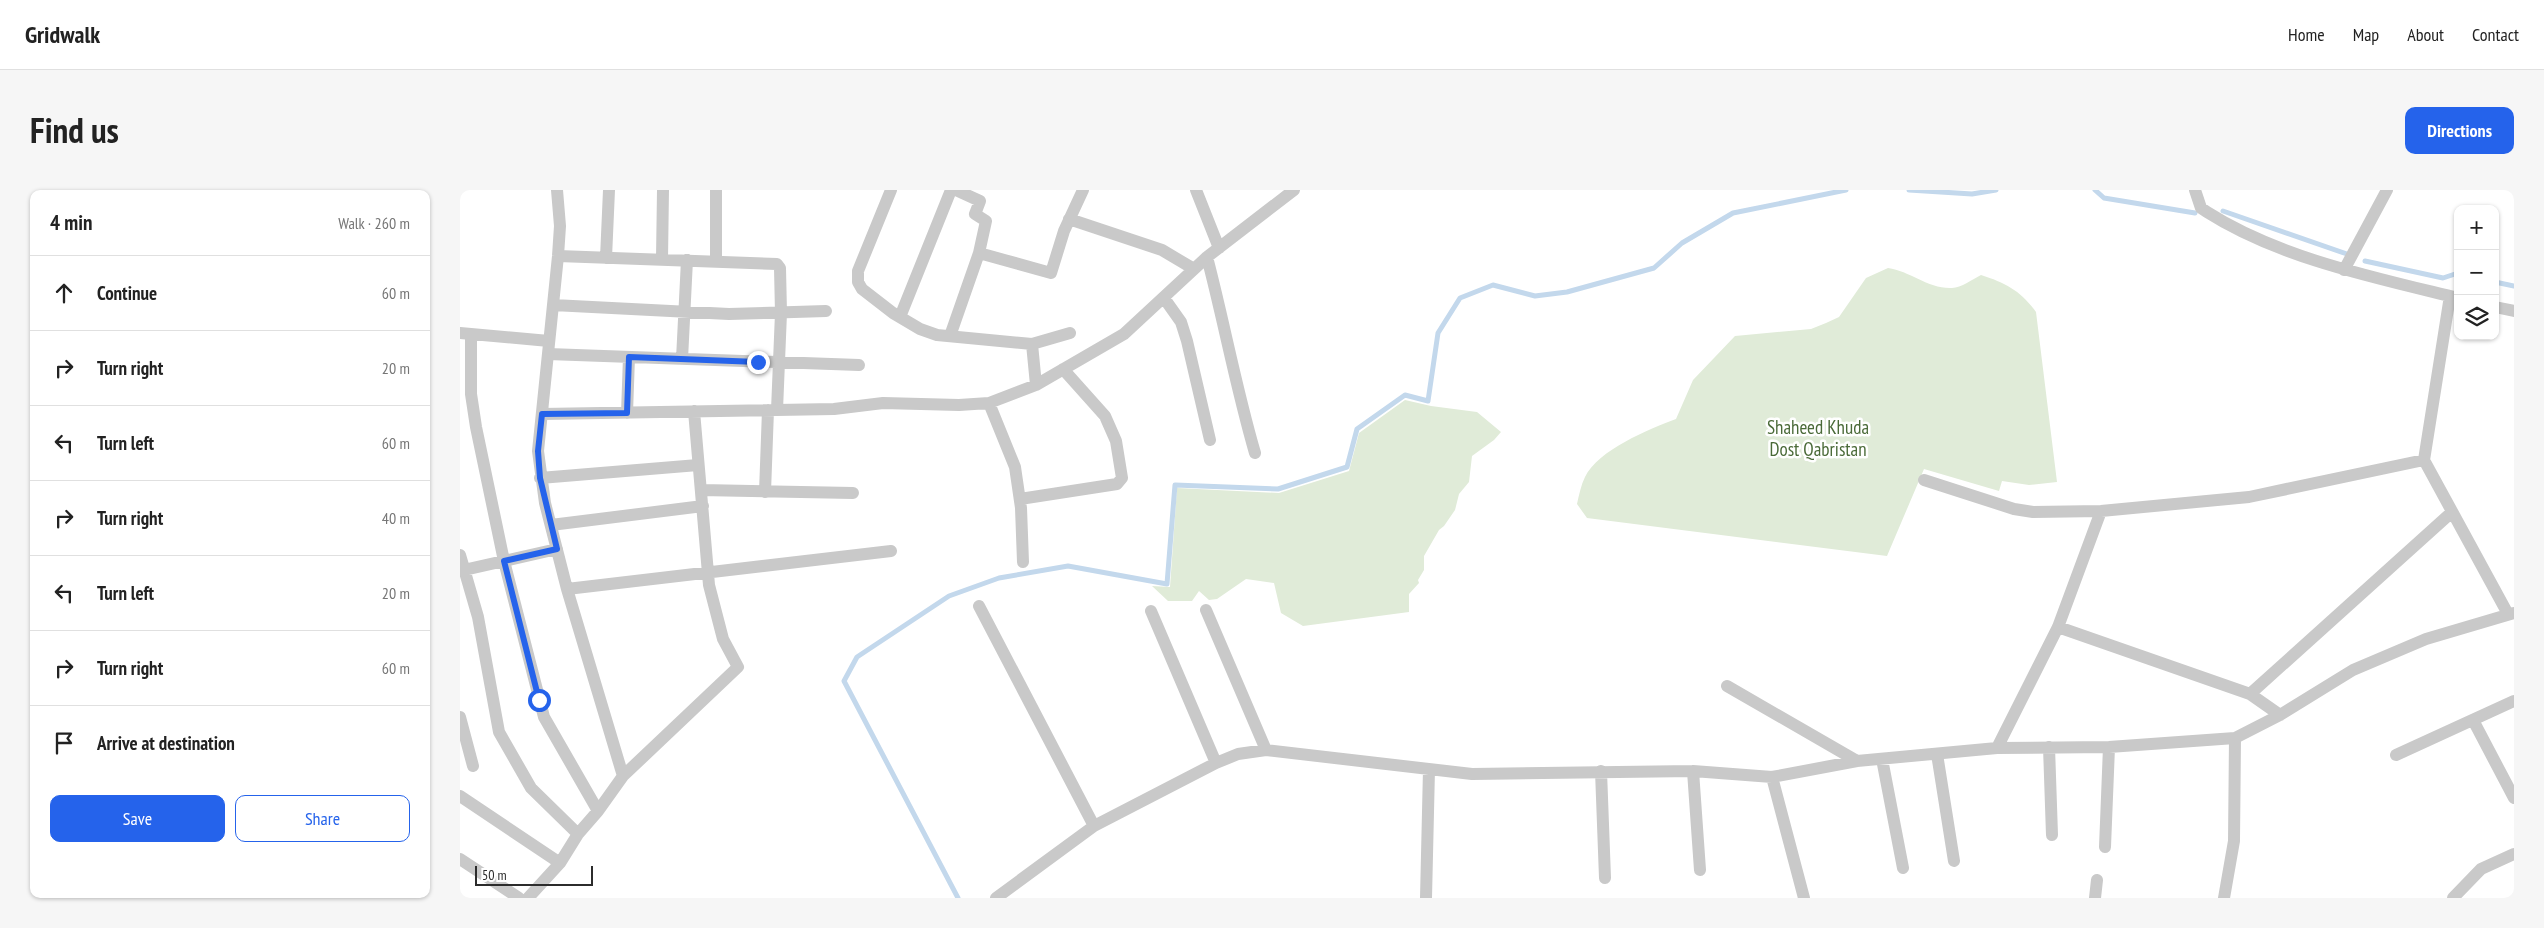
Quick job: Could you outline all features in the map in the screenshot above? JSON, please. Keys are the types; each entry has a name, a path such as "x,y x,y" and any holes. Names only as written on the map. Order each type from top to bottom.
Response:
{"street":[{"path":"557,190 560,226 538,451 540,478 567,589 623,776"},
{"path":"606,258 609,190"},
{"path":"662,259 663,190"},
{"path":"716,190 716,261"},
{"path":"892,190 858,271 858,282 862,289 920,329 950,336 1032,344 1070,333"},
{"path":"900,317 951,190"},
{"path":"950,336 979,253 986,221 975,214 980,200 956,190"},
{"path":"979,253 1051,273 1069,219 1083,190"},
{"path":"1196,190 1219,248"},
{"path":"542,414 834,409 877,404 959,405 989,403 1036,385 1124,334 1207,257 1294,190"},
{"path":"996,898 1094,826 1216,763 1238,754 1266,750 1472,774 1693,771 1772,777 1857,761 1997,748 2109,747 2235,738 2280,715 2353,670 2426,639 2511,613 2424,460 2454,297 2344,270 2276,246 2216,218 2202,208 2195,190"},
{"path":"2344,270 2388,190"},
{"path":"1069,219 1162,250 1194,269"},
{"path":"558,256 778,264 780,268 781,313 765,492"},
{"path":"1207,257 1228,340 1243,411 1255,453"},
{"path":"682,359 687,260"},
{"path":"1164,298 1181,322 1187,340 1210,440"},
{"path":"553,305 729,314 826,312"},
{"path":"2499,308 2514,311"},
{"path":"550,341 465,334 476,427 504,561 544,717 598,811"},
{"path":"1032,344 1036,385"},
{"path":"548,354 859,365"},
{"path":"627,413 629,357"},
{"path":"1020,499 1117,484 1122,478 1116,441 1104,416 1063,369"},
{"path":"989,403 1015,467 1020,499 1023,562"},
{"path":"528,898 560,864 578,834 598,811 623,776 738,667 718,624 709,585 694,411"},
{"path":"1924,480 2024,511 2101,510 2249,497 2424,460"},
{"path":"540,478 698,465"},
{"path":"701,490 853,493"},
{"path":"550,525 703,506"},
{"path":"1997,748 2058,627 2101,510"},
{"path":"2250,694 2452,512"},
{"path":"462,571 557,549"},
{"path":"567,589 891,551"},
{"path":"460,555 462,571 478,617 499,732 531,788 578,834"},
{"path":"979,606 1094,826"},
{"path":"1206,610 1266,750"},
{"path":"1151,611 1216,763"},
{"path":"2058,627 2250,694 2280,715"},
{"path":"1728,686 1857,761"},
{"path":"2396,754 2514,701"},
{"path":"460,717 473,766"},
{"path":"2473,720 2514,798"},
{"path":"2224,898 2234,842 2235,738"},
{"path":"2049,747 2052,834"},
{"path":"2105,847 2109,747"},
{"path":"1937,754 1954,861"},
{"path":"1882,759 1903,868"},
{"path":"1426,898 1428,769"},
{"path":"1601,771 1605,878"},
{"path":"1693,771 1700,870"},
{"path":"1772,777 1804,898"},
{"path":"460,796 560,864"},
{"path":"2453,898 2481,869 2514,854"},
{"path":"460,859 519,898"},
{"path":"2095,898 2097,880"}],"green space":[{"name":"Shaheed Khuda Dost Qabristan","path":"1888,268 1943,288 1959,287 1981,275 1998,281 2025,298 2036,312 2057,482 2029,485 2002,481 1999,491 1924,469 1887,556 1587,518 1577,504 1585,477 1592,467 1612,449 1652,428 1676,419 1693,380 1735,336 1811,329 1826,323 1839,317 1866,278"},
{"path":"1405,400 1431,406 1477,412 1501,432 1494,440 1472,456 1469,482 1459,494 1455,510 1439,530 1424,556 1424,570 1418,580 1419,583 1409,594 1409,612 1303,626 1281,613 1274,583 1246,579 1217,599 1209,600 1199,591 1192,601 1168,601 1152,586 1170,587 1177,488 1279,493 1349,471 1359,433"}],"waterway":[{"path":"958,898 844,681 857,657 949,596 999,578 1068,566 1167,584 1175,485 1278,489 1347,467 1357,429 1405,395 1428,401 1438,333 1460,298 1493,285 1535,296 1567,292 1654,268 1682,243 1733,213 1846,190"},
{"path":"1909,190 1972,194 1996,190"},
{"path":"2095,190 2104,198 2195,213"},
{"path":"2223,211 2347,254"},
{"path":"2365,261 2443,278 2454,274"},
{"path":"2499,283 2514,286"}],"route":[{"path":"539,700 504,561 557,549 540,478 538,451 542,414 627,413 629,357 758,362"}]}
